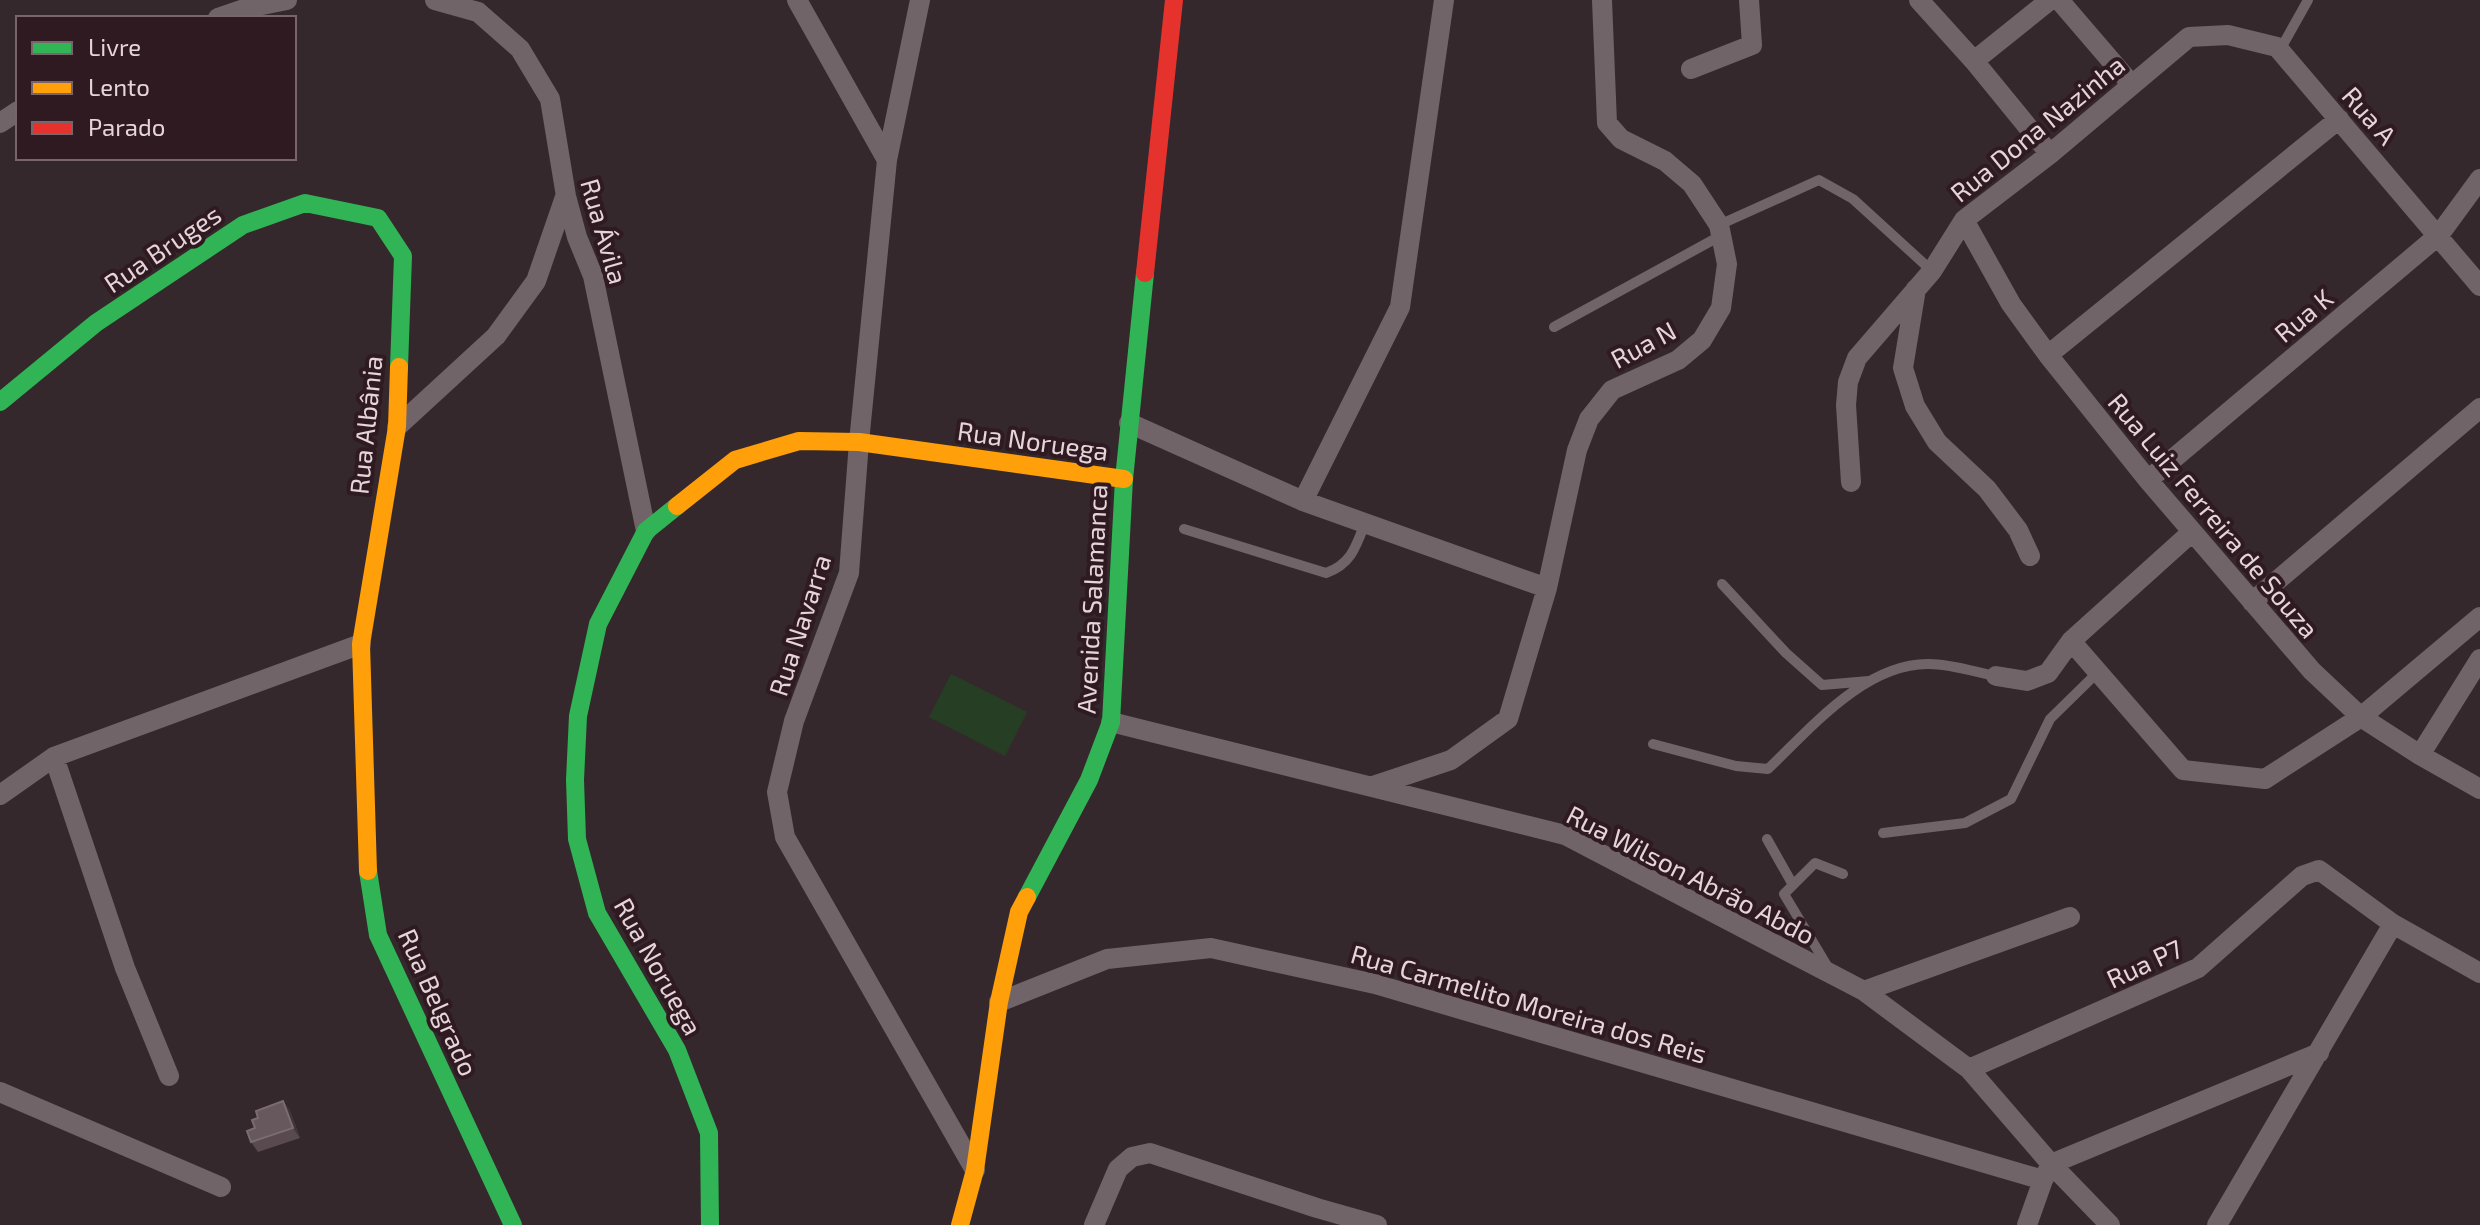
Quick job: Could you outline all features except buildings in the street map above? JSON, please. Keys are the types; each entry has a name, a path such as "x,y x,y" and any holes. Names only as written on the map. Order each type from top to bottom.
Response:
{"street":[{"path":"224,16 287,0"},
{"name":"Rua Ávila","path":"435,0 478,12 520,49 550,99 566,196 577,237 593,276 646,531"},
{"path":"797,0 887,160"},
{"name":"Rua Navarra","path":"920,0 887,160 849,573 794,721 777,792 785,837 975,1170"},
{"name":"Avenida Salamanca","path":"960,1225 975,1170 999,1002 1019,912 1089,780 1111,722 1124,479 1174,0"},
{"path":"1303,501 1400,307 1444,0"},
{"name":"Rua N","path":"1373,786 1451,760 1508,719 1547,588 1577,450 1589,419 1612,390 1678,360 1702,340 1721,308 1727,264 1721,230 1692,184 1665,161 1621,139 1607,123 1602,0"},
{"path":"1691,69 1752,45 1749,0"},
{"path":"1919,0 2050,154"},
{"path":"1974,61 2050,0"},
{"path":"2059,0 2132,85"},
{"name":"Rua Dona Nazinha","path":"1851,482 1846,405 1848,382 1857,358 1932,271 1964,220 2050,154 2189,37 2228,35 2280,50"},
{"name":"Rua A","path":"2280,50 2480,286"},
{"path":"2048,355 2339,119"},
{"name":"Rua K","path":"2148,480 2439,235 2480,179"},
{"path":"397,427 496,336 536,281 566,196"},
{"name":"Rua Bruges","path":"0,402 96,323 243,225 305,203 378,218"},
{"name":"Rua Albânia","path":"361,644 397,427 403,256 378,218"},
{"name":"Rua Luiz Ferreira de Souza","path":"1964,220 2011,304 2048,355 2148,480 2312,671 2361,717 2480,789"},
{"path":"1916,289 1903,368 1915,406 1937,442 1995,500 2018,530 2030,556"},
{"path":"2252,602 2480,408"},
{"path":"1129,423 1303,501 1547,588"},
{"name":"Rua Noruega","path":"710,1225 709,1133 677,1050 597,913 577,839 575,780 578,716 598,624 646,531 735,460 799,441 859,442 1124,479"},
{"path":"1996,676 2027,681 2048,673 2071,641 2192,532"},
{"path":"2071,641 2183,770 2265,779 2361,717 2480,617"},
{"path":"0,795 54,757 361,644"},
{"name":"Rua Belgrado","path":"361,644 368,877 378,935 513,1225"},
{"path":"2420,755 2480,659"},
{"name":"Rua Wilson Abrão Abdo","path":"1111,722 1565,835 1864,991 1969,1069 2047,1172 2110,1225"},
{"path":"54,757 125,968 169,1076"},
{"name":"Rua P7","path":"1969,1069 2198,968 2302,876 2319,870 2393,924"},
{"path":"1864,991 2070,917"},
{"path":"2217,1225 2393,924 2480,973"},
{"name":"Rua Carmelito Moreira dos Reis","path":"999,1002 1107,959 1211,948 1375,984 2047,1172"},
{"path":"2027,1225 2047,1172 2319,1053"},
{"path":"0,1092 221,1187"},
{"path":"1094,1225 1118,1169 1132,1157 1150,1153 1314,1217 1377,1225"}],"lane":[{"path":"2280,50 2308,0"},
{"path":"1554,327 1721,230 1819,180 1853,199 1932,271"},
{"path":"1184,529 1326,573 1339,568 1353,553 1365,523"},
{"path":"1722,584 1786,653 1822,685 1870,681"},
{"path":"1653,744 1736,766 1768,769 1833,707 1870,681 1900,669 1929,664 1996,676"},
{"path":"1883,833 1965,823 2011,799 2050,719 2098,672"},
{"path":"1767,839 1793,885"},
{"path":"1832,975 1784,894 1815,863 1843,874"}],"green space":[{"path":"951,674 1027,712 1005,756 929,717"}],"traffic: fast":[{"path":"0,402 96,323 243,225 305,203 378,218 403,256 399,367"},
{"path":"1027,897 1089,780 1111,722 1124,479 1145,273"},
{"path":"677,506 646,531 598,624 578,716 575,780 577,839 597,913 677,1050 709,1133 710,1225"},
{"path":"368,871 378,935 513,1225"}],"traffic: slow":[{"path":"368,871 361,644 397,427 399,367"},
{"path":"677,506 735,460 799,441 859,442 1124,479"},
{"path":"960,1225 975,1170 999,1002 1019,912 1027,897"}],"traffic: jam":[{"path":"1145,273 1174,0"}]}
